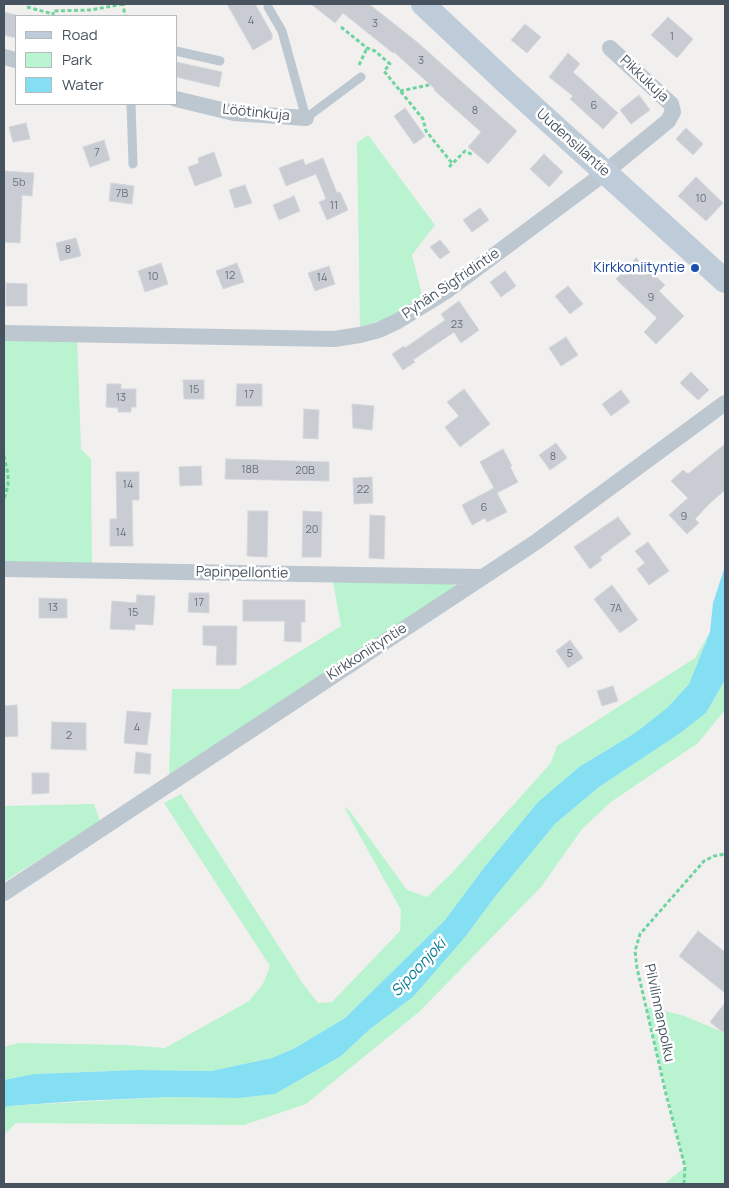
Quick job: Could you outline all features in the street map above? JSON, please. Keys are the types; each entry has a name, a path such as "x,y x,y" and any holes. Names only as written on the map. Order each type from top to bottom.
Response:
{"street":[{"name":"Uudensillantie","path":"423,4 509,85 725,281"},
{"name":"Pikkukuja","path":"610,48 671,104 673,112"},
{"name":"Löötinkuja","path":"178,99 234,113 306,118"},
{"name":"Pyhän Sigfridintie","path":"4,334 334,339 378,330 398,321 445,292 604,172 668,120 673,112"},
{"name":"Kirkkoniityntie","path":"4,893 536,542 725,403"},
{"name":"Papinpellontie","path":"4,569 481,577"}],"lane":[{"path":"268,7 282,31 306,118 361,77"},
{"path":"178,51 220,61"},
{"path":"132,105 133,164"}],"path":[{"path":"27,8 53,15 53,11 91,10 124,4"},
{"path":"341,27 367,48 374,50 390,64 384,71 423,119 426,131 452,163"},
{"path":"400,91 429,85"},
{"path":"449,167 465,151 473,155"},
{"path":"4,456 8,485 4,500"},
{"name":"Pilvilinnanpolku","path":"684,1184 685,1167 637,968 635,951 640,934 704,861 714,856 725,854"}],"green space":[{"path":"368,135 435,225 412,255 423,299 398,315 360,327 357,143"},
{"path":"4,333 77,335 81,449 91,459 92,571 4,569"},
{"path":"333,582 451,582 457,588 169,775 172,689 239,689 341,626"},
{"path":"710,632 689,684 667,708 635,733 579,767 538,802 486,865 445,920 345,1018 295,1048 272,1058 211,1071 137,1070 34,1074 4,1080 4,1047 18,1043 126,1045 165,1048 249,1001 263,984 270,966 164,803 181,794 303,984 318,1003 332,1002 400,931 401,910 344,807 349,810 407,890 427,897 451,874 551,763 557,746 695,658"},
{"path":"725,680 725,710 698,743 611,802 582,829 541,887 419,1012 306,1104 244,1125 16,1123 4,1135 4,1108 7,1106 168,1097 239,1098 275,1094 341,1056 370,1029 413,997 466,936 494,898 555,824 599,787 679,734 706,713"},
{"path":"94,804 100,821 4,882 4,806"},
{"path":"646,1007 682,1015 725,1033 725,1184 664,1184 685,1167"}],"water":[{"name":"Sipoonjoki","path":"725,566 725,680 706,713 679,734 599,787 555,824 494,898 466,936 413,997 370,1029 341,1056 275,1094 239,1098 168,1097 79,1101 8,1106 4,1108 4,1080 34,1074 137,1070 211,1071 272,1058 295,1048 345,1018 445,920 486,865 538,802 579,767 635,733 667,708 689,684 710,632 713,603"}],"building":[{"path":"227,4 255,4 272,34 272,39 253,50"},
{"path":"311,4 369,4 417,42 517,131 488,164 468,147 481,132 435,89 394,52 343,13 335,23"},
{"path":"4,12 16,15 15,38 4,35"},
{"path":"668,17 693,39 677,58 651,35"},
{"path":"525,24 541,37 527,53 511,40"},
{"path":"568,53 580,64 573,72 618,113 603,129 570,99 573,96 549,77"},
{"path":"178,62 222,72 219,87 178,77"},
{"path":"639,95 650,110 631,124 620,110"},
{"path":"405,108 425,136 414,144 394,116"},
{"path":"26,123 30,139 13,142 9,127"},
{"path":"686,128 703,144 693,155 676,139"},
{"path":"104,140 110,160 90,167 83,147"},
{"path":"214,152 222,176 195,186 188,167 199,163 198,158"},
{"path":"544,154 563,172 549,187 530,169"},
{"path":"323,158 337,193 340,192 348,210 327,220 319,202 326,199 316,174 286,186 279,168 303,159 305,165"},
{"path":"4,171 34,173 32,196 22,195 20,243 4,242"},
{"path":"696,177 723,203 706,221 678,196"},
{"path":"111,183 134,186 132,204 109,201"},
{"path":"245,185 252,203 235,208 229,190"},
{"path":"294,196 300,211 279,220 273,205"},
{"path":"480,208 489,220 472,232 463,220"},
{"path":"76,238 81,256 60,261 56,243"},
{"path":"440,240 450,252 440,259 430,247"},
{"path":"636,258 665,285 659,291 684,316 656,344 644,332 657,318 616,279"},
{"path":"161,263 168,284 145,292 138,271"},
{"path":"237,263 244,282 223,289 216,271"},
{"path":"329,266 335,284 315,291 308,273"},
{"path":"505,271 516,286 501,297 490,282"},
{"path":"6,283 27,284 27,306 6,306"},
{"path":"568,286 583,304 570,314 555,296"},
{"path":"459,301 479,330 461,343 454,332 413,360 415,362 403,370 392,354 404,346 405,348 445,320 441,314"},
{"path":"566,337 578,355 561,366 549,348"},
{"path":"691,372 709,390 698,400 680,383"},
{"path":"183,380 204,380 204,399 184,399"},
{"path":"107,384 121,384 121,389 136,389 136,407 131,407 131,412 118,412 118,408 106,407"},
{"path":"237,384 262,384 262,406 236,406"},
{"path":"464,389 490,424 460,447 445,427 459,416 447,402"},
{"path":"621,390 630,402 611,416 602,404"},
{"path":"352,404 374,406 372,430 353,428"},
{"path":"304,409 319,410 318,439 303,438"},
{"path":"556,443 567,458 550,470 539,455"},
{"path":"725,444 725,490 695,519 699,523 687,534 669,515 688,498 671,481 683,470 688,474"},
{"path":"503,449 518,482 497,493 507,512 487,522 485,518 472,525 462,505 494,488 480,462"},
{"path":"226,459 329,462 329,481 225,479"},
{"path":"201,466 202,485 180,486 179,467"},
{"path":"116,472 139,472 139,500 132,500 133,546 110,546 110,519 117,519"},
{"path":"372,477 373,503 354,504 353,478"},
{"path":"248,511 268,511 267,557 247,556"},
{"path":"303,511 322,512 321,557 302,557"},
{"path":"370,515 385,516 384,559 369,558"},
{"path":"618,517 631,534 600,557 602,560 590,569 574,547"},
{"path":"648,542 669,571 649,585 637,569 645,563 635,551"},
{"path":"612,585 638,620 620,633 594,599"},
{"path":"189,593 209,593 209,613 188,612"},
{"path":"137,595 155,596 153,625 135,624 135,630 110,629 112,601 136,603"},
{"path":"39,598 67,599 67,618 39,618"},
{"path":"243,600 305,600 305,622 301,622 301,642 284,641 285,621 243,621"},
{"path":"203,626 237,626 236,665 216,665 217,646 203,645"},
{"path":"570,640 583,658 568,668 556,651"},
{"path":"613,686 618,701 602,706 597,691"},
{"path":"17,705 18,736 4,737 4,706"},
{"path":"127,711 151,713 147,745 124,743"},
{"path":"52,722 86,723 86,750 51,749"},
{"path":"136,752 151,754 150,774 134,773"},
{"path":"32,773 49,773 49,793 32,794"},
{"path":"698,931 725,952 725,993 679,956"},
{"path":"725,1003 725,1034 710,1022"}],"place":[{"name":"Kirkkoniityntie","path":"695,268"}]}
